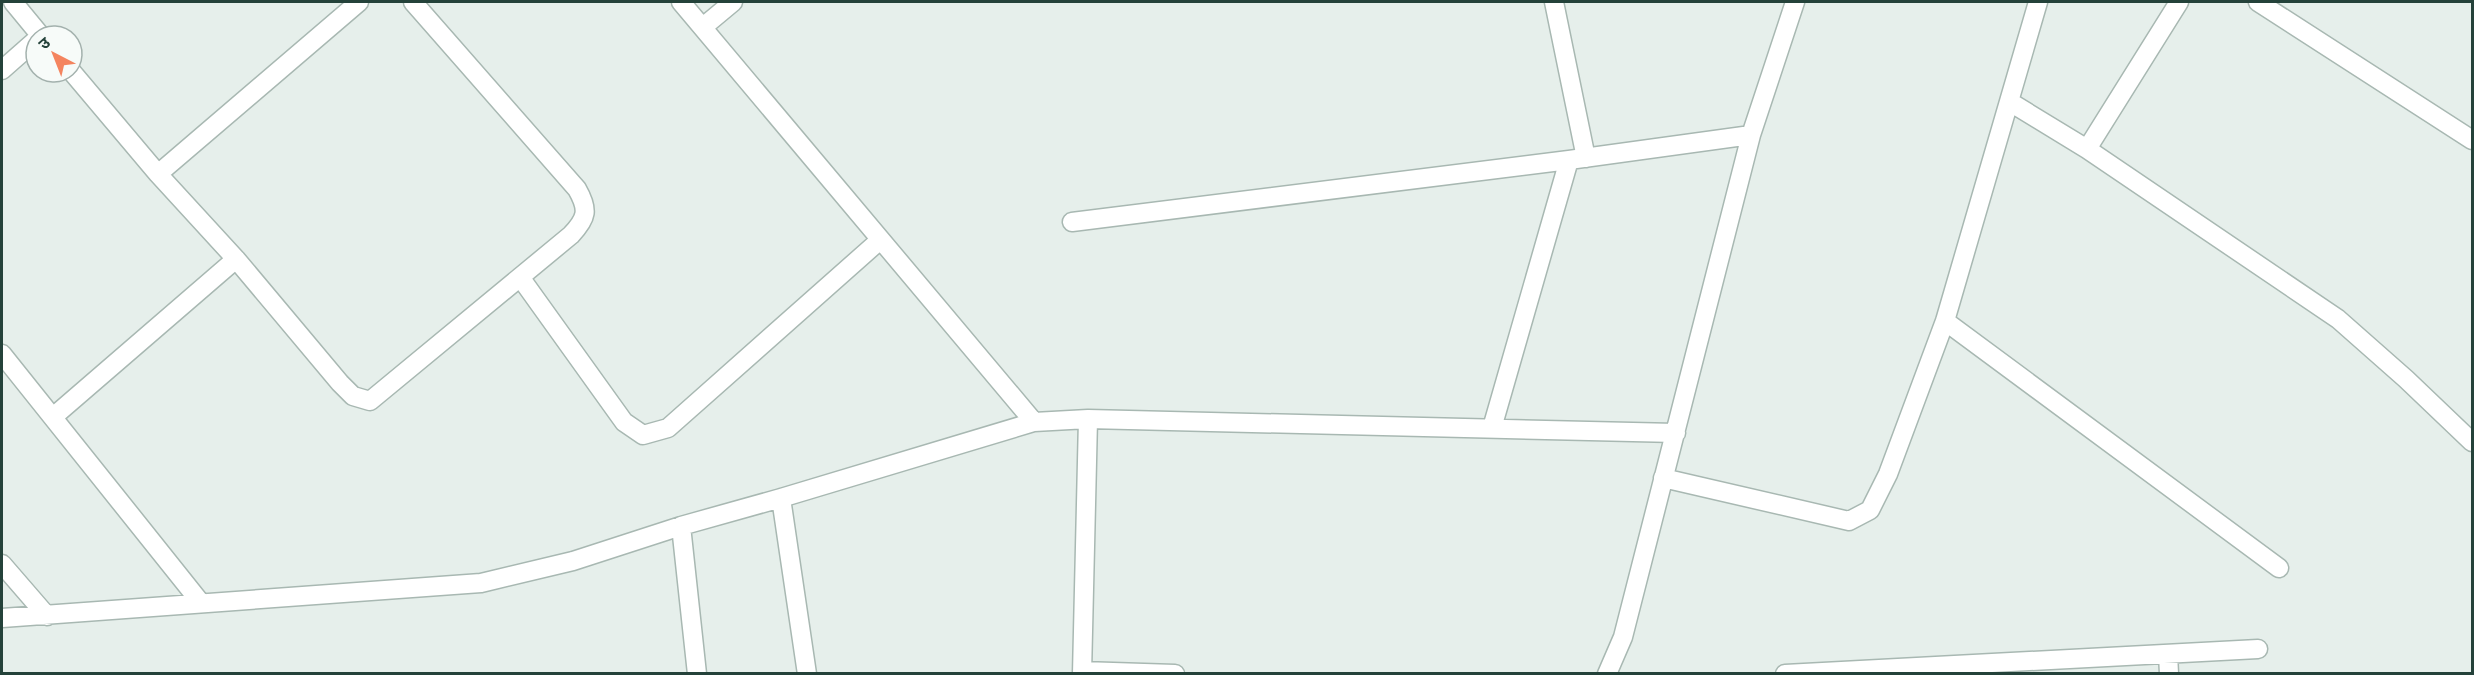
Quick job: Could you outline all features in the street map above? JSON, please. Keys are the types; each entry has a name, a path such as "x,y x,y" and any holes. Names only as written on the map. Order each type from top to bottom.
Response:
{"street":[{"path":"13,2 31,24"},
{"path":"159,174 359,2"},
{"path":"82,84 159,174 237,259 340,383 353,396 370,401 571,235 583,222 585,203 577,189 413,2"},
{"path":"681,2 1034,422"},
{"path":"703,27 733,2"},
{"path":"1492,429 1578,159 1554,2"},
{"path":"1607,674 1623,637 1751,135 1796,2"},
{"path":"1663,478 1849,521 1870,510 1888,474 1945,321 2038,2"},
{"path":"2087,149 2179,2"},
{"path":"2258,2 2472,140"},
{"path":"2,70 24,51"},
{"path":"2010,102 2087,149 2338,319 2472,442"},
{"path":"1071,222 1578,159 1751,135"},
{"path":"520,277 624,422 643,435 668,428 880,240"},
{"path":"53,417 237,259"},
{"path":"1945,321 2279,568"},
{"path":"2,354 201,603"},
{"path":"2,618 481,583 573,561 681,526 1034,422 1088,419 1676,433"},
{"path":"1088,419 1082,672 1176,674"},
{"path":"781,498 807,674"},
{"path":"681,526 697,674"},
{"path":"2,564 47,616"},
{"path":"1785,674 2259,650"},
{"path":"2168,654 2169,674"}]}
